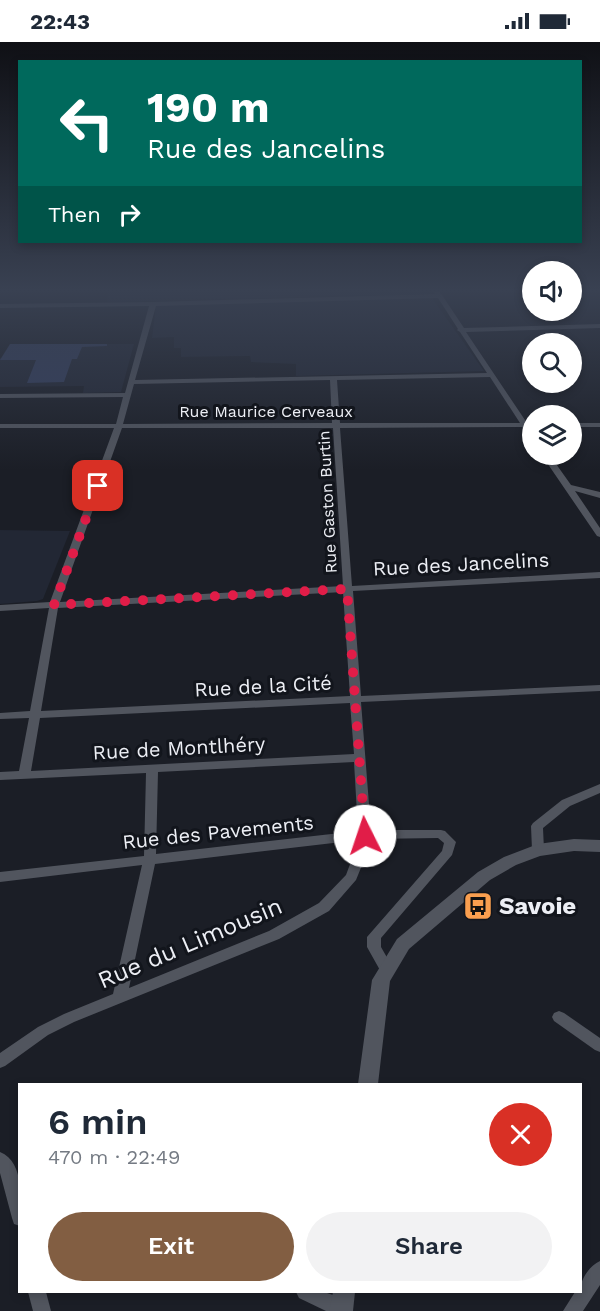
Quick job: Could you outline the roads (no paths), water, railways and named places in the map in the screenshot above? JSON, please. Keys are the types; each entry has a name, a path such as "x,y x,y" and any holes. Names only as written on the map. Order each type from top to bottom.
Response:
{"street":[{"path":"24,775 54,605 119,426 139,351"},
{"path":"475,351 522,416"},
{"path":"130,382 491,375"},
{"name":"Rue Gaston Burtin","path":"333,378 365,836"},
{"path":"0,396 127,395"},
{"name":"Rue Maurice Cerveaux","path":"0,426 522,425"},
{"path":"582,425 600,425"},
{"path":"552,465 600,534"},
{"path":"568,488 600,495"},
{"name":"Rue des Jancelins","path":"0,608 600,575"},
{"name":"Rue de la Cité","path":"0,716 600,688"},
{"name":"Rue de Montlhéry","path":"0,776 359,758"},
{"path":"119,999 150,859 152,769"},
{"path":"538,850 537,826 566,803 600,788"},
{"name":"Rue des Pavements","path":"0,878 381,833 441,834 450,842 448,852 374,937 374,947 386,968"},
{"name":"Rue du Limousin","path":"0,1061 43,1031 274,934 324,907 351,877 365,843 365,836"},
{"path":"368,1083 381,980 386,968 404,944 484,876 510,861 538,850 574,845 600,846"},
{"path":"559,1017 600,1046"},
{"path":"7,1166 18,1210"},
{"path":"572,1311 600,1270"},
{"path":"38,1293 42,1311"},
{"path":"307,1293 326,1302 342,1303"}],"place":[{"name":"Savoie","path":"478,906"}]}
